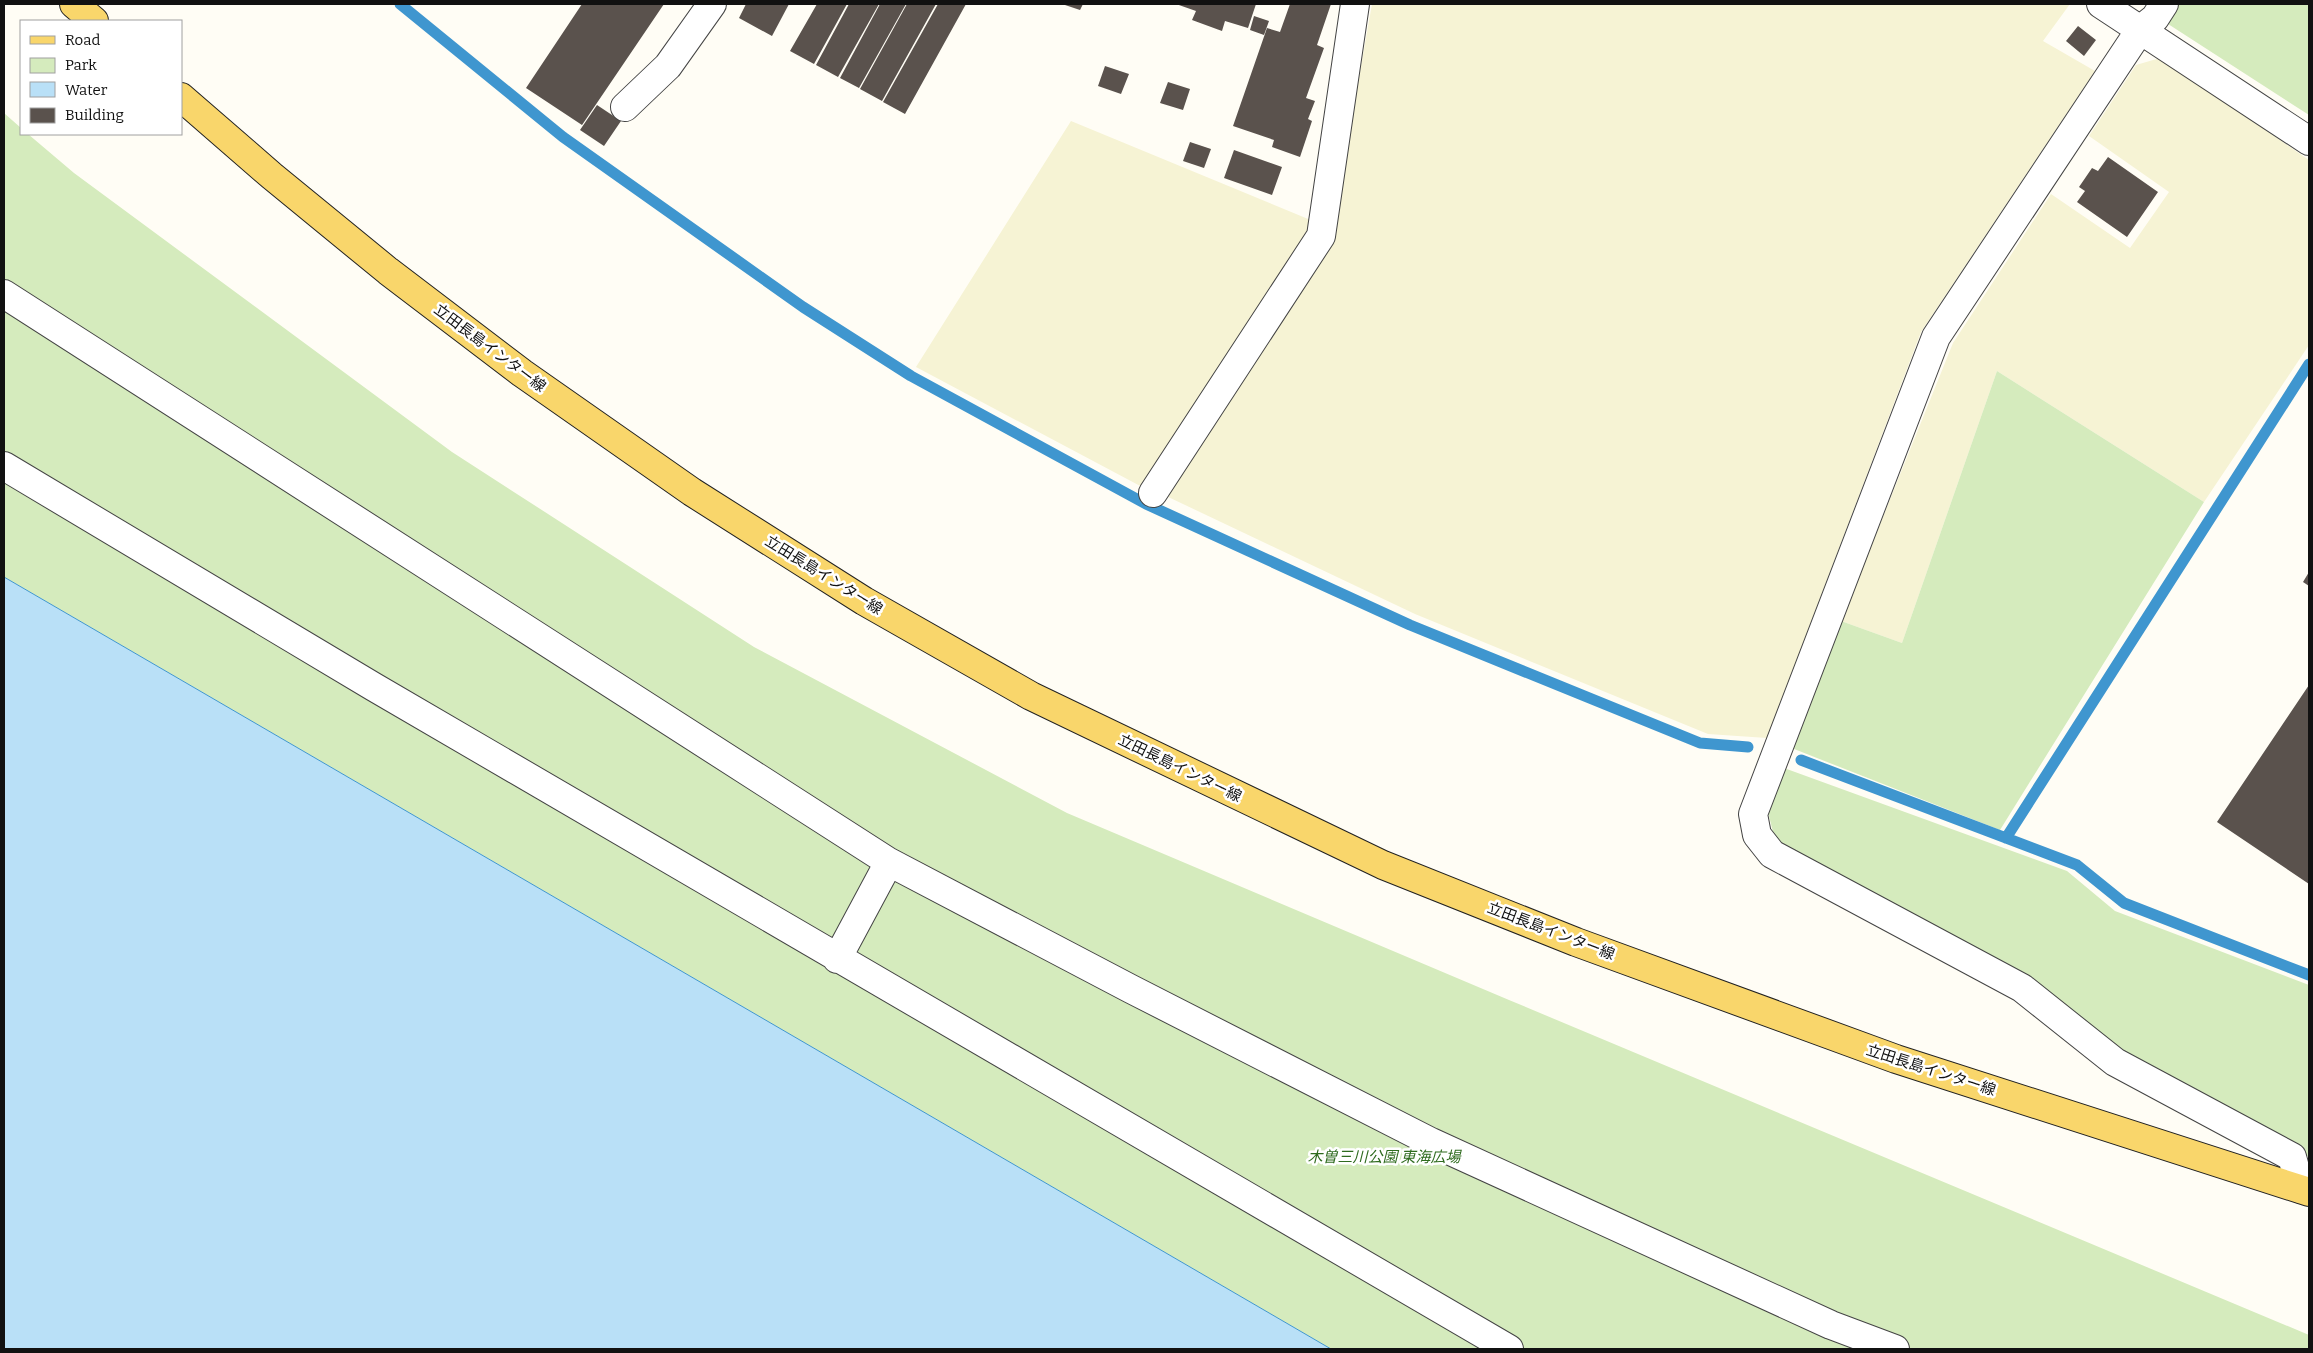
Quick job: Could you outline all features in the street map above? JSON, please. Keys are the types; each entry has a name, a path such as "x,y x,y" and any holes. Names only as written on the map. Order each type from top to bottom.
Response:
{"main road":[{"path":"74,4 93,20"},
{"name":"立田長島インター線","path":"182,98 272,176 388,271 530,378 692,492 864,601 1031,696 1383,865 1576,942 1896,1059 2305,1191"}],"street":[{"path":"625,107 668,66 712,4"},
{"path":"1153,493 1321,236 1355,4"},
{"path":"2101,4 2309,141"},
{"path":"2164,4 2155,18 2140,30 1936,337 1753,814 1757,835 1772,854 2022,988 2115,1062 2292,1157 2305,1191"},
{"path":"4,294 889,862 1131,989 1431,1142 1831,1325 1895,1349"},
{"path":"4,466 374,687 837,959 1509,1349"},
{"path":"837,959 889,862"}],"shaded area":[{"path":"1372,4 2070,4 2043,41 2095,71 1921,332 1767,738 1708,734 1415,614 1164,495 1330,241"},
{"path":"2160,58 2309,160 2309,345 2204,502 1997,371 1902,643 1841,621 1953,343 2051,194 2130,248 2169,192 2089,136 2136,65"},
{"path":"1071,121 1313,221 1309,237 1144,488 916,367"}],"green space":[{"path":"2177,4 2309,4 2309,115 2165,22"},
{"name":"木曽三川公園 東海広場","path":"4,113 20,127 20,135 29,135 74,173 452,452 754,647 1067,813 2309,1335 2309,1349 1331,1349 4,577"},
{"path":"1997,371 2204,502 2000,830 1789,747 1841,621 1902,643"},
{"path":"1784,768 2067,871 2115,911 2309,985 2309,1157 2143,1068 1792,856 1774,836 1768,812"}],"water":[{"path":"4,577 1331,1349 4,1349"}],"building":[{"path":"582,4 664,4 582,125 526,88"},
{"path":"746,4 789,4 772,36 739,18"},
{"path":"817,4 847,4 814,64 790,51"},
{"path":"849,4 879,4 838,77 816,65"},
{"path":"880,4 906,4 859,88 840,78"},
{"path":"907,4 936,4 882,101 860,89"},
{"path":"938,4 966,4 905,114 883,102"},
{"path":"1062,4 1083,4 1080,10"},
{"path":"1176,4 1256,4 1248,28 1225,21 1222,31 1192,20 1196,11"},
{"path":"1290,4 1331,4 1317,45 1324,48 1306,98 1315,101 1308,119 1312,121 1300,157 1272,147 1274,140 1233,126 1267,28 1280,32"},
{"path":"1254,16 1269,21 1264,35 1250,30"},
{"path":"2078,26 2096,40 2084,56 2066,41"},
{"path":"1105,66 1129,74 1121,94 1098,86"},
{"path":"1168,82 1190,89 1183,110 1160,103"},
{"path":"597,105 621,121 604,146 580,130"},
{"path":"1190,142 1211,149 1204,168 1183,161"},
{"path":"1234,150 1282,167 1272,195 1224,178"},
{"path":"2108,157 2158,192 2127,237 2077,202 2085,191 2079,187 2092,168 2098,171"},
{"path":"2309,572 2309,586 2303,582"},
{"path":"2309,685 2309,884 2217,822"}],"waterway":[{"path":"400,4 563,137 803,307 911,376 1146,504 1410,625 1700,743 1748,747"},
{"path":"2006,838 2309,364"},
{"path":"1801,760 2077,865 2124,903 2309,975"}]}
